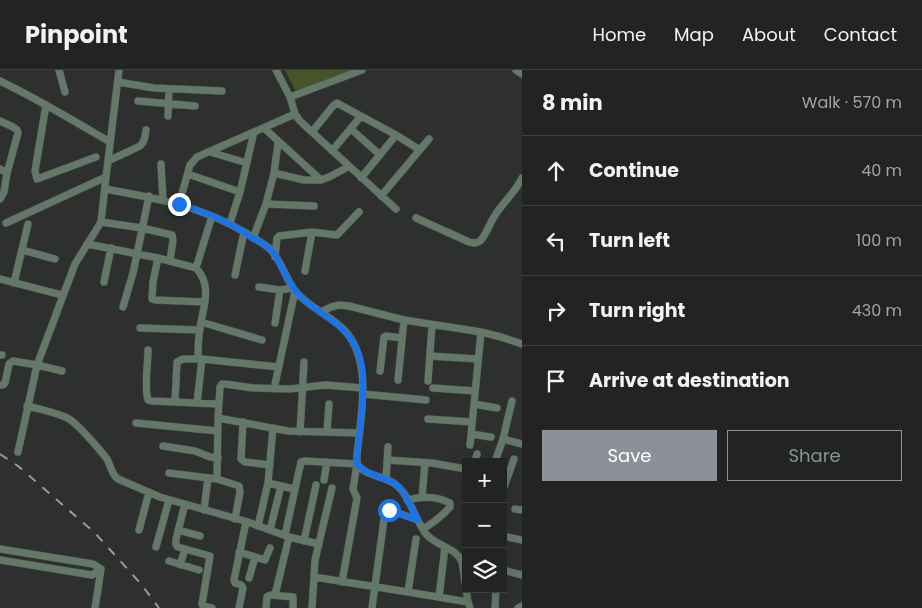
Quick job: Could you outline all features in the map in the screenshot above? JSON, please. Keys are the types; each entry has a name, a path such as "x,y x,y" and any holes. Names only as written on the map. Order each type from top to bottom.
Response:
{"street":[{"path":"58,70 65,92"},
{"path":"18,452 37,365 62,295 75,264 101,222 120,70"},
{"path":"276,70 290,96 295,114 300,122 396,209"},
{"path":"290,96 362,70"},
{"path":"516,70 522,74"},
{"path":"0,81 25,93 110,142"},
{"path":"118,82 142,87 222,91"},
{"path":"168,116 169,89"},
{"path":"138,101 195,106"},
{"path":"312,132 335,104 340,104 420,150"},
{"path":"46,105 35,171 37,180 96,157"},
{"path":"179,204 190,165 193,161 295,114"},
{"path":"332,151 361,116"},
{"path":"0,121 16,128 18,133 4,192 0,199"},
{"path":"264,128 278,143 321,180"},
{"path":"351,129 380,155"},
{"path":"108,162 140,146 144,141 146,130"},
{"path":"230,224 240,192 254,132"},
{"path":"361,178 396,135"},
{"path":"380,196 429,139"},
{"path":"253,238 266,204 274,173 278,143"},
{"path":"210,152 247,163"},
{"path":"161,164 163,200"},
{"path":"274,173 304,180 321,180 348,167"},
{"path":"0,169 8,173"},
{"path":"188,174 240,192"},
{"path":"6,223 106,176"},
{"path":"416,218 469,242 479,242 495,214 521,182"},
{"path":"105,190 149,196 179,204 230,224 264,244 276,257 294,290 343,328 353,341 360,357 363,391 353,489 357,498 342,582"},
{"path":"123,307 133,274 149,196"},
{"path":"266,204 314,206"},
{"path":"276,257 277,238 279,236 312,232 337,235 360,212"},
{"path":"196,268 212,216"},
{"path":"101,222 172,235 170,261"},
{"path":"14,283 28,224"},
{"path":"235,275 244,232"},
{"path":"305,271 312,232"},
{"path":"87,244 170,261 196,268 201,274 204,279 206,294 200,326 198,404"},
{"path":"104,282 111,248"},
{"path":"22,250 55,259"},
{"path":"158,258 153,282 153,300 205,302"},
{"path":"0,279 62,295"},
{"path":"259,287 294,290"},
{"path":"275,323 280,290"},
{"path":"274,389 294,290"},
{"path":"321,312 339,305 348,306 404,320 481,332 522,344"},
{"path":"398,380 404,320"},
{"path":"428,381 432,325"},
{"path":"140,328 200,326 262,340"},
{"path":"470,445 481,332"},
{"path":"380,371 384,337 402,338"},
{"path":"148,350 148,400 218,404"},
{"path":"430,356 478,359"},
{"path":"175,402 177,362 183,359 279,367"},
{"path":"0,386 5,383 11,362 16,361 62,371"},
{"path":"300,432 304,362"},
{"path":"217,480 218,404 222,384 274,389 325,385 426,400"},
{"path":"433,388 475,391"},
{"path":"497,458 512,400"},
{"path":"326,432 328,404"},
{"path":"474,404 497,408"},
{"path":"27,406 70,419 106,458 116,478 169,500 319,544"},
{"path":"218,418 300,432 359,432"},
{"path":"428,419 472,422"},
{"path":"243,422 241,460 270,465"},
{"path":"136,423 218,431"},
{"path":"258,526 268,482 273,428"},
{"path":"471,434 491,437"},
{"path":"503,439 522,444"},
{"path":"163,446 195,451 218,458"},
{"path":"386,479 388,447"},
{"path":"507,478 514,458"},
{"path":"387,460 462,468"},
{"path":"275,595 300,462 305,461 357,464 363,470 396,484 402,491 425,533 432,540 456,553 462,560"},
{"path":"324,480 327,462"},
{"path":"422,496 425,463"},
{"path":"169,473 208,478 239,486 240,492 235,519"},
{"path":"204,510 208,478"},
{"path":"268,482 294,489"},
{"path":"304,541 316,485"},
{"path":"270,530 281,486"},
{"path":"312,608 315,560 332,488"},
{"path":"139,530 149,492"},
{"path":"407,500 422,496 448,501 450,505 444,514 423,529"},
{"path":"156,547 169,500"},
{"path":"184,504 176,545 210,556 202,604 212,608"},
{"path":"372,608 387,511 418,520"},
{"path":"239,608 243,588 235,583 234,580 246,522"},
{"path":"178,530 200,536"},
{"path":"507,537 522,540"},
{"path":"408,592 416,539"},
{"path":"439,597 445,547"},
{"path":"239,552 264,560 270,548"},
{"path":"180,565 186,549"},
{"path":"0,550 93,564 100,570"},
{"path":"249,578 256,558"},
{"path":"0,560 92,575 100,570"},
{"path":"169,561 199,570"},
{"path":"95,608 100,570"},
{"path":"507,571 522,575"},
{"path":"314,577 439,597 469,605"},
{"path":"494,608 496,593"},
{"path":"266,608 268,596 275,595 293,597 293,608"},
{"path":"518,608 522,606"}],"green space":[{"path":"285,70 362,70 298,96"}],"railway":[{"path":"0,454 18,466 95,533 141,584 159,608"}],"route":[{"path":"179,204 230,224 264,244 272,252 295,291 343,328 353,341 360,357 363,388 357,464 363,470 396,484 418,520 389,510"}]}
